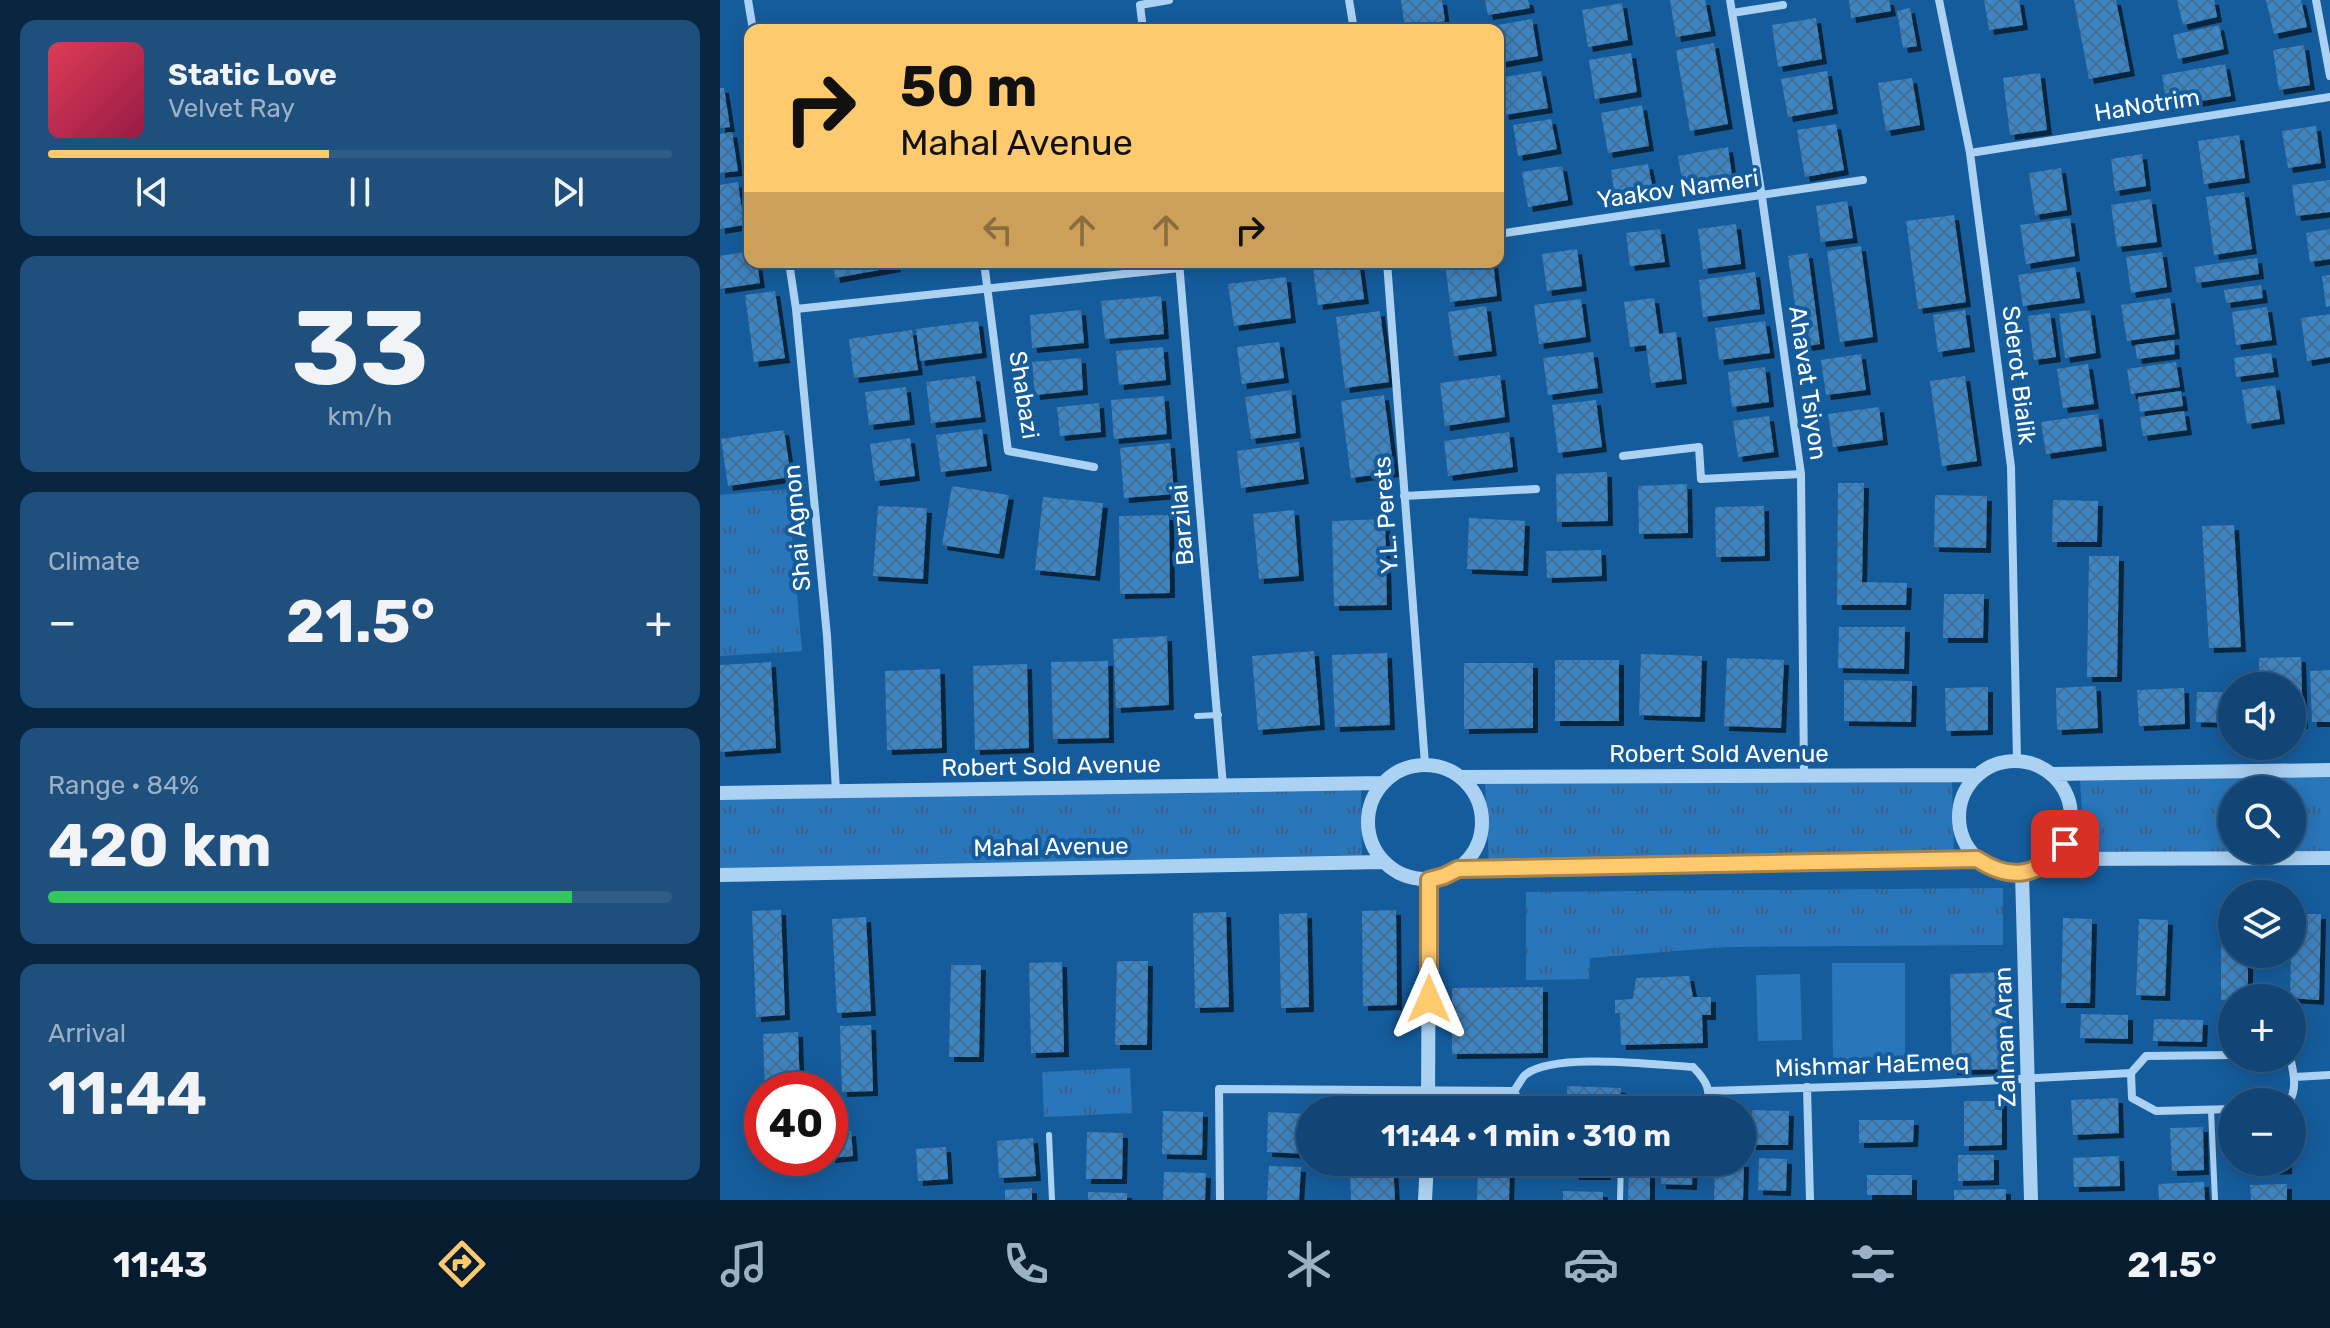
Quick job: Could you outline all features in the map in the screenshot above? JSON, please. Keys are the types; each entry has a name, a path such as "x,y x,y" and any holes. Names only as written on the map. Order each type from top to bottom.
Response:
{"street":[{"path":"748,0 752,24"},
{"path":"1142,24 1140,5 1169,0"},
{"path":"1349,0 1353,24"},
{"name":"Ahavat Tsiyon","path":"1730,0 1762,197 1801,474 1804,776"},
{"name":"Sderot Bialik","path":"1939,0 1970,153 2011,467 2017,760"},
{"path":"2316,0 2330,76"},
{"path":"1732,13 1783,5"},
{"name":"HaNotrim","path":"1970,153 2330,97"},
{"name":"Yaakov Nameri","path":"1504,233 1863,180"},
{"name":"Shai Agnon","path":"790,268 827,636 836,791"},
{"name":"Shabazi","path":"985,268 1008,451 1094,467"},
{"path":"796,309 1154,268"},
{"name":"Barzilai","path":"1179,268 1223,786"},
{"name":"Y.L. Perets","path":"1387,268 1425,764"},
{"path":"1623,456 1699,447 1701,479 1801,474"},
{"path":"1404,496 1536,489"},
{"path":"2017,760 2036,764 2053,774 2065,789 2071,807 2071,826 2065,844 2053,859 2038,869 2006,873 1977,859 1965,845 1959,827 1959,808 1965,790 1976,775 1988,767 2017,760"},
{"path":"1425,764 1444,768 1461,777 1473,790 1483,824 1471,857 1458,869 1429,880 1412,879 1382,862 1373,848 1367,814 1372,798 1382,783 1394,773 1425,764"},
{"path":"2053,774 2330,770"},
{"name":"Robert Sold Avenue","path":"1461,777 1976,775"},
{"name":"Robert Sold Avenue","path":"720,793 1382,783"},
{"path":"2053,859 2330,858"},
{"path":"1458,869 1977,859"},
{"name":"Mahal Avenue","path":"720,875 1382,862"},
{"name":"Zalman Aran","path":"2022,873 2031,1200"},
{"path":"1429,880 1429,1096"},
{"name":"Mishmar HaEmeq","path":"1710,1091 2131,1073 2146,1056 2218,1055"},
{"path":"1514,1091 1525,1076 1541,1067 1572,1062 1693,1067 1706,1079 1709,1096"},
{"path":"2294,1072 2294,1088"},
{"path":"2131,1073 2132,1098 2156,1111 2218,1110"},
{"path":"2295,1077 2330,1075"},
{"path":"1807,1087 1810,1200"},
{"path":"1220,1200 1219,1089 1514,1091"},
{"path":"1514,1091 1516,1096"},
{"path":"1425,1200 1426,1176"}],"lane":[{"path":"1197,716 1219,715"},
{"path":"2211,1110 2215,1200"},
{"path":"1049,1135 1052,1200"},
{"path":"1620,1200 1621,1176"}],"green space":[{"path":"788,489 802,651 720,656 720,495"},
{"path":"2306,776 2330,776 2330,855 2306,855"},
{"path":"2218,777 2218,857 2085,860 2080,779"},
{"path":"1952,781 1954,859 1489,864 1485,783"},
{"path":"1361,790 1362,856 720,871 720,799"},
{"path":"2003,888 2003,945 1726,947 1590,958 1589,979 1526,980 1526,892"},
{"path":"1832,963 1905,963 1905,1062 1833,1063"},
{"path":"1800,974 1802,1040 1758,1041 1756,975"},
{"path":"1130,1068 1132,1113 1044,1117 1042,1072"}],"building":[{"path":"1401,0 1442,0 1445,21 1404,24"},
{"path":"1485,0 1528,0 1530,8 1488,15"},
{"path":"1670,0 1705,0 1711,31 1676,37"},
{"path":"1849,0 1889,0 1891,11 1851,18"},
{"path":"1984,0 2019,0 2023,25 1989,30"},
{"path":"2074,0 2116,0 2130,71 2089,79"},
{"path":"2177,0 2214,0 2217,17 2183,25"},
{"path":"2266,0 2301,0 2307,27 2274,34"},
{"path":"1622,3 1628,40 1588,47 1582,10"},
{"path":"1910,8 1917,46 1903,48 1897,11"},
{"path":"1816,18 1822,59 1778,67 1772,25"},
{"path":"1532,19 1538,56 1504,62 1503,24"},
{"path":"2219,25 2224,49 2178,59 2173,35"},
{"path":"1714,43 1728,124 1690,131 1676,50"},
{"path":"2304,45 2310,85 2279,90 2273,50"},
{"path":"1631,53 1637,92 1595,99 1589,60"},
{"path":"2225,64 2231,96 2167,107 2162,75"},
{"path":"1541,71 1548,108 1504,115 1504,77"},
{"path":"1827,71 1833,109 1788,117 1781,79"},
{"path":"2040,73 2047,130 2010,135 2003,78"},
{"path":"1912,78 1920,125 1886,131 1878,83"},
{"path":"720,88 724,88 730,127 720,128"},
{"path":"1642,105 1649,146 1608,153 1601,113"},
{"path":"1551,119 1557,149 1518,156 1513,125"},
{"path":"1836,124 1844,170 1805,177 1797,130"},
{"path":"2316,126 2321,163 2288,168 2282,131"},
{"path":"732,132 738,171 720,173 720,134"},
{"path":"2239,135 2245,178 2204,184 2198,141"},
{"path":"1728,147 1733,183 1684,191 1678,156"},
{"path":"2142,154 2146,186 2115,191 2111,159"},
{"path":"1648,164 1653,190 1615,197 1611,170"},
{"path":"1562,166 1568,200 1528,207 1522,172"},
{"path":"2061,168 2067,210 2035,215 2029,173"},
{"path":"2330,180 2330,212 2296,216 2292,185"},
{"path":"738,182 744,225 720,229 720,185"},
{"path":"2244,192 2252,249 2214,255 2206,197"},
{"path":"2151,199 2157,242 2117,247 2111,205"},
{"path":"1847,201 1853,238 1821,242 1816,206"},
{"path":"1954,215 1966,302 1918,309 1906,221"},
{"path":"2070,218 2075,256 2026,264 2020,225"},
{"path":"1736,224 1741,264 1703,269 1698,229"},
{"path":"1660,229 1665,262 1630,266 1626,233"},
{"path":"2330,229 2330,259 2310,262 2306,233"},
{"path":"1861,246 1873,337 1840,342 1827,251"},
{"path":"1577,249 1582,286 1547,291 1542,254"},
{"path":"744,252 744,268 758,268 760,283 720,289 720,256"},
{"path":"2162,252 2167,287 2131,293 2126,257"},
{"path":"1808,253 1820,344 1801,347 1788,256"},
{"path":"2257,258 2259,274 2197,283 2194,267"},
{"path":"2075,267 2080,298 2023,306 2018,275"},
{"path":"834,268 890,268 835,278"},
{"path":"1313,268 1360,268 1364,299 1318,305"},
{"path":"1446,268 1494,268 1497,296 1450,302"},
{"path":"1755,272 1760,309 1703,317 1699,280"},
{"path":"2330,275 2330,306 2326,307 2322,276"},
{"path":"1286,277 1291,318 1234,326 1228,284"},
{"path":"2261,285 2263,298 2226,303 2224,290"},
{"path":"775,291 785,358 754,362 745,295"},
{"path":"1161,296 1164,334 1105,339 1101,301"},
{"path":"1654,298 1659,334 1676,332 1682,379 1651,383 1646,345 1630,347 1624,302"},
{"path":"2170,298 2175,334 2127,341 2121,305"},
{"path":"1581,299 1586,337 1539,344 1534,305"},
{"path":"1486,306 1492,351 1454,356 1448,312"},
{"path":"2267,307 2272,340 2236,345 2232,312"},
{"path":"1081,310 1084,343 1032,348 1030,315"},
{"path":"1965,310 1970,347 1938,352 1933,315"},
{"path":"2090,310 2096,353 2065,358 2059,314"},
{"path":"1380,311 1389,382 1345,388 1336,317"},
{"path":"2050,313 2056,357 2034,360 2028,316"},
{"path":"2330,314 2330,357 2307,361 2301,318"},
{"path":"978,321 982,353 920,361 916,329"},
{"path":"1765,321 1770,353 1719,360 1715,328"},
{"path":"912,330 918,370 854,378 849,339"},
{"path":"2174,340 2175,354 2137,359 2135,345"},
{"path":"1279,342 1284,378 1242,384 1237,347"},
{"path":"1163,347 1166,380 1119,385 1116,351"},
{"path":"1593,352 1598,388 1548,395 1543,358"},
{"path":"2271,353 2274,372 2236,377 2234,358"},
{"path":"1861,354 1866,390 1826,395 1821,360"},
{"path":"1081,358 1083,390 1035,395 1032,362"},
{"path":"2176,362 2180,387 2131,394 2127,369"},
{"path":"2088,364 2094,404 2063,408 2057,369"},
{"path":"1765,367 1769,402 1732,407 1728,372"},
{"path":"1500,375 1505,417 1445,426 1440,383"},
{"path":"975,376 981,417 931,423 926,382"},
{"path":"1965,376 1977,461 1942,466 1930,381"},
{"path":"2275,385 2280,419 2247,424 2242,390"},
{"path":"906,387 910,420 869,425 865,392"},
{"path":"1291,390 1296,433 1251,439 1245,397"},
{"path":"2181,391 2183,406 2140,412 2138,397"},
{"path":"1384,395 1394,472 1351,478 1341,401"},
{"path":"1164,396 1167,434 1114,439 1111,400"},
{"path":"1596,400 1602,447 1558,453 1552,405"},
{"path":"1099,403 1101,432 1060,436 1057,407"},
{"path":"1879,407 1883,440 1833,447 1828,414"},
{"path":"2184,411 2187,430 2143,436 2140,417"},
{"path":"2098,414 2102,446 2046,454 2041,422"},
{"path":"1769,416 1774,452 1738,457 1733,421"},
{"path":"982,429 987,466 941,472 936,435"},
{"path":"784,430 791,477 728,486 721,439"},
{"path":"1509,432 1513,467 1448,476 1444,441"},
{"path":"910,438 915,476 875,481 870,444"},
{"path":"1299,442 1304,479 1241,488 1237,451"},
{"path":"1170,443 1174,494 1124,498 1120,448"},
{"path":"1607,472 1608,521 1557,522 1556,474"},
{"path":"1838,483 1864,483 1862,582 1907,583 1906,605 1837,605"},
{"path":"1687,484 1688,533 1639,534 1638,486"},
{"path":"952,486 1009,495 999,554 942,545"},
{"path":"1935,495 1987,496 1986,548 1934,547"},
{"path":"1043,497 1103,503 1095,576 1035,570"},
{"path":"2053,500 2098,501 2097,542 2052,542"},
{"path":"878,506 927,508 923,579 873,576"},
{"path":"1764,506 1765,556 1716,557 1715,507"},
{"path":"1294,510 1299,576 1259,579 1253,514"},
{"path":"1169,515 1170,593 1120,594 1119,516"},
{"path":"1469,518 1525,521 1523,571 1467,569"},
{"path":"1385,519 1387,605 1334,606 1332,521"},
{"path":"2234,525 2241,647 2209,648 2202,526"},
{"path":"1601,550 1602,576 1547,578 1546,551"},
{"path":"2089,556 2119,556 2117,677 2087,677"},
{"path":"1944,594 1984,594 1983,638 1943,638"},
{"path":"1839,627 1905,627 1904,669 1838,668"},
{"path":"1167,636 1169,705 1116,708 1113,639"},
{"path":"1314,651 1320,725 1258,730 1252,656"},
{"path":"1387,653 1390,725 1335,727 1332,655"},
{"path":"1641,654 1702,656 1700,717 1639,715"},
{"path":"2301,657 2301,672 2259,672 2259,658"},
{"path":"1727,658 1784,660 1781,728 1724,726"},
{"path":"1555,660 1619,660 1619,721 1555,721"},
{"path":"1108,661 1109,738 1053,739 1051,662"},
{"path":"771,662 776,748 720,752 720,665"},
{"path":"1464,663 1533,663 1533,728 1464,729"},
{"path":"1027,664 1029,748 975,750 973,666"},
{"path":"940,669 942,748 887,750 885,671"},
{"path":"2330,670 2330,722 2312,722 2310,671"},
{"path":"1844,680 1912,681 1911,722 1844,721"},
{"path":"2096,686 2098,728 2057,730 2056,688"},
{"path":"1988,687 1988,730 1946,731 1945,688"},
{"path":"2184,688 2185,724 2139,726 2137,690"},
{"path":"2197,692 2218,692 2218,723 2196,722"},
{"path":"781,910 785,1015 756,1017 752,911"},
{"path":"1396,910 1397,1005 1363,1006 1362,911"},
{"path":"1226,912 1229,1007 1195,1008 1193,913"},
{"path":"1307,913 1309,1007 1281,1008 1279,914"},
{"path":"2306,914 2321,914 2319,1000 2306,999 2306,984 2290,984 2291,968 2306,968"},
{"path":"866,917 871,1011 837,1013 832,919"},
{"path":"2063,918 2092,919 2090,1003 2061,1003"},
{"path":"2139,919 2168,920 2165,996 2136,995"},
{"path":"1117,961 1148,961 1147,1045 1115,1045"},
{"path":"1062,962 1064,1052 1031,1053 1029,963"},
{"path":"951,965 981,965 979,1057 949,1057"},
{"path":"2221,968 2248,968 2248,984 2221,984"},
{"path":"2006,972 2008,1069 1952,1070 1950,974"},
{"path":"1689,976 1693,997 1711,997 1711,1015 1702,1015 1703,1043 1621,1045 1620,1013 1615,1013 1615,1000 1633,999 1636,978"},
{"path":"1543,987 1543,1053 1452,1054 1452,988"},
{"path":"2081,1014 2128,1015 2128,1039 2080,1038"},
{"path":"2154,1019 2203,1020 2202,1042 2153,1041"},
{"path":"871,1025 873,1091 848,1092 848,1072 841,1072 840,1026"},
{"path":"798,1032 799,1072 764,1072 763,1034"},
{"path":"1567,1086 1621,1088 1621,1096 1567,1096"},
{"path":"2118,1098 2119,1133 2073,1135 2071,1100"},
{"path":"1964,1101 2002,1101 2002,1145 1964,1146"},
{"path":"1756,1110 1789,1111 1788,1145 1756,1145"},
{"path":"1163,1111 1203,1112 1202,1155 1162,1154"},
{"path":"1268,1112 1296,1113 1296,1153 1267,1152"},
{"path":"1859,1120 1914,1120 1913,1142 1859,1143"},
{"path":"2203,1127 2204,1170 2172,1171 2170,1128"},
{"path":"848,1131 851,1131 853,1156 848,1156"},
{"path":"1087,1132 1123,1133 1122,1179 1086,1179"},
{"path":"1033,1138 1036,1176 999,1178 997,1141"},
{"path":"946,1147 948,1179 918,1181 916,1149"},
{"path":"1958,1155 1994,1155 1994,1180 1958,1181"},
{"path":"2119,1156 2120,1186 2074,1187 2073,1158"},
{"path":"1759,1158 1787,1159 1786,1191 1758,1190"},
{"path":"1269,1166 1296,1167 1296,1176 1300,1176 1299,1200 1267,1200"},
{"path":"1164,1172 1206,1173 1205,1200 1163,1200"},
{"path":"1867,1175 1912,1175 1912,1195 1867,1195"},
{"path":"1350,1176 1394,1176 1395,1200 1351,1200"},
{"path":"1478,1176 1510,1176 1509,1200 1477,1200"},
{"path":"1629,1176 1650,1176 1650,1200 1628,1200"},
{"path":"1661,1176 1692,1176 1692,1185 1661,1184"},
{"path":"1715,1176 1744,1176 1743,1200 1714,1200"},
{"path":"2204,1182 2205,1200 2159,1200 2158,1184"},
{"path":"2287,1184 2287,1200 2251,1200 2250,1185"},
{"path":"1032,1188 1032,1200 1005,1200 1005,1190"},
{"path":"2006,1189 2006,1200 1954,1200 1954,1190"},
{"path":"1563,1191 1603,1192 1603,1200 1563,1200"},
{"path":"1088,1192 1127,1193 1127,1200 1088,1200"}],"route":[{"path":"1429,999 1429,880 1458,869 1977,859 2006,873 2022,873 2038,869 2053,859 2065,844"}]}
